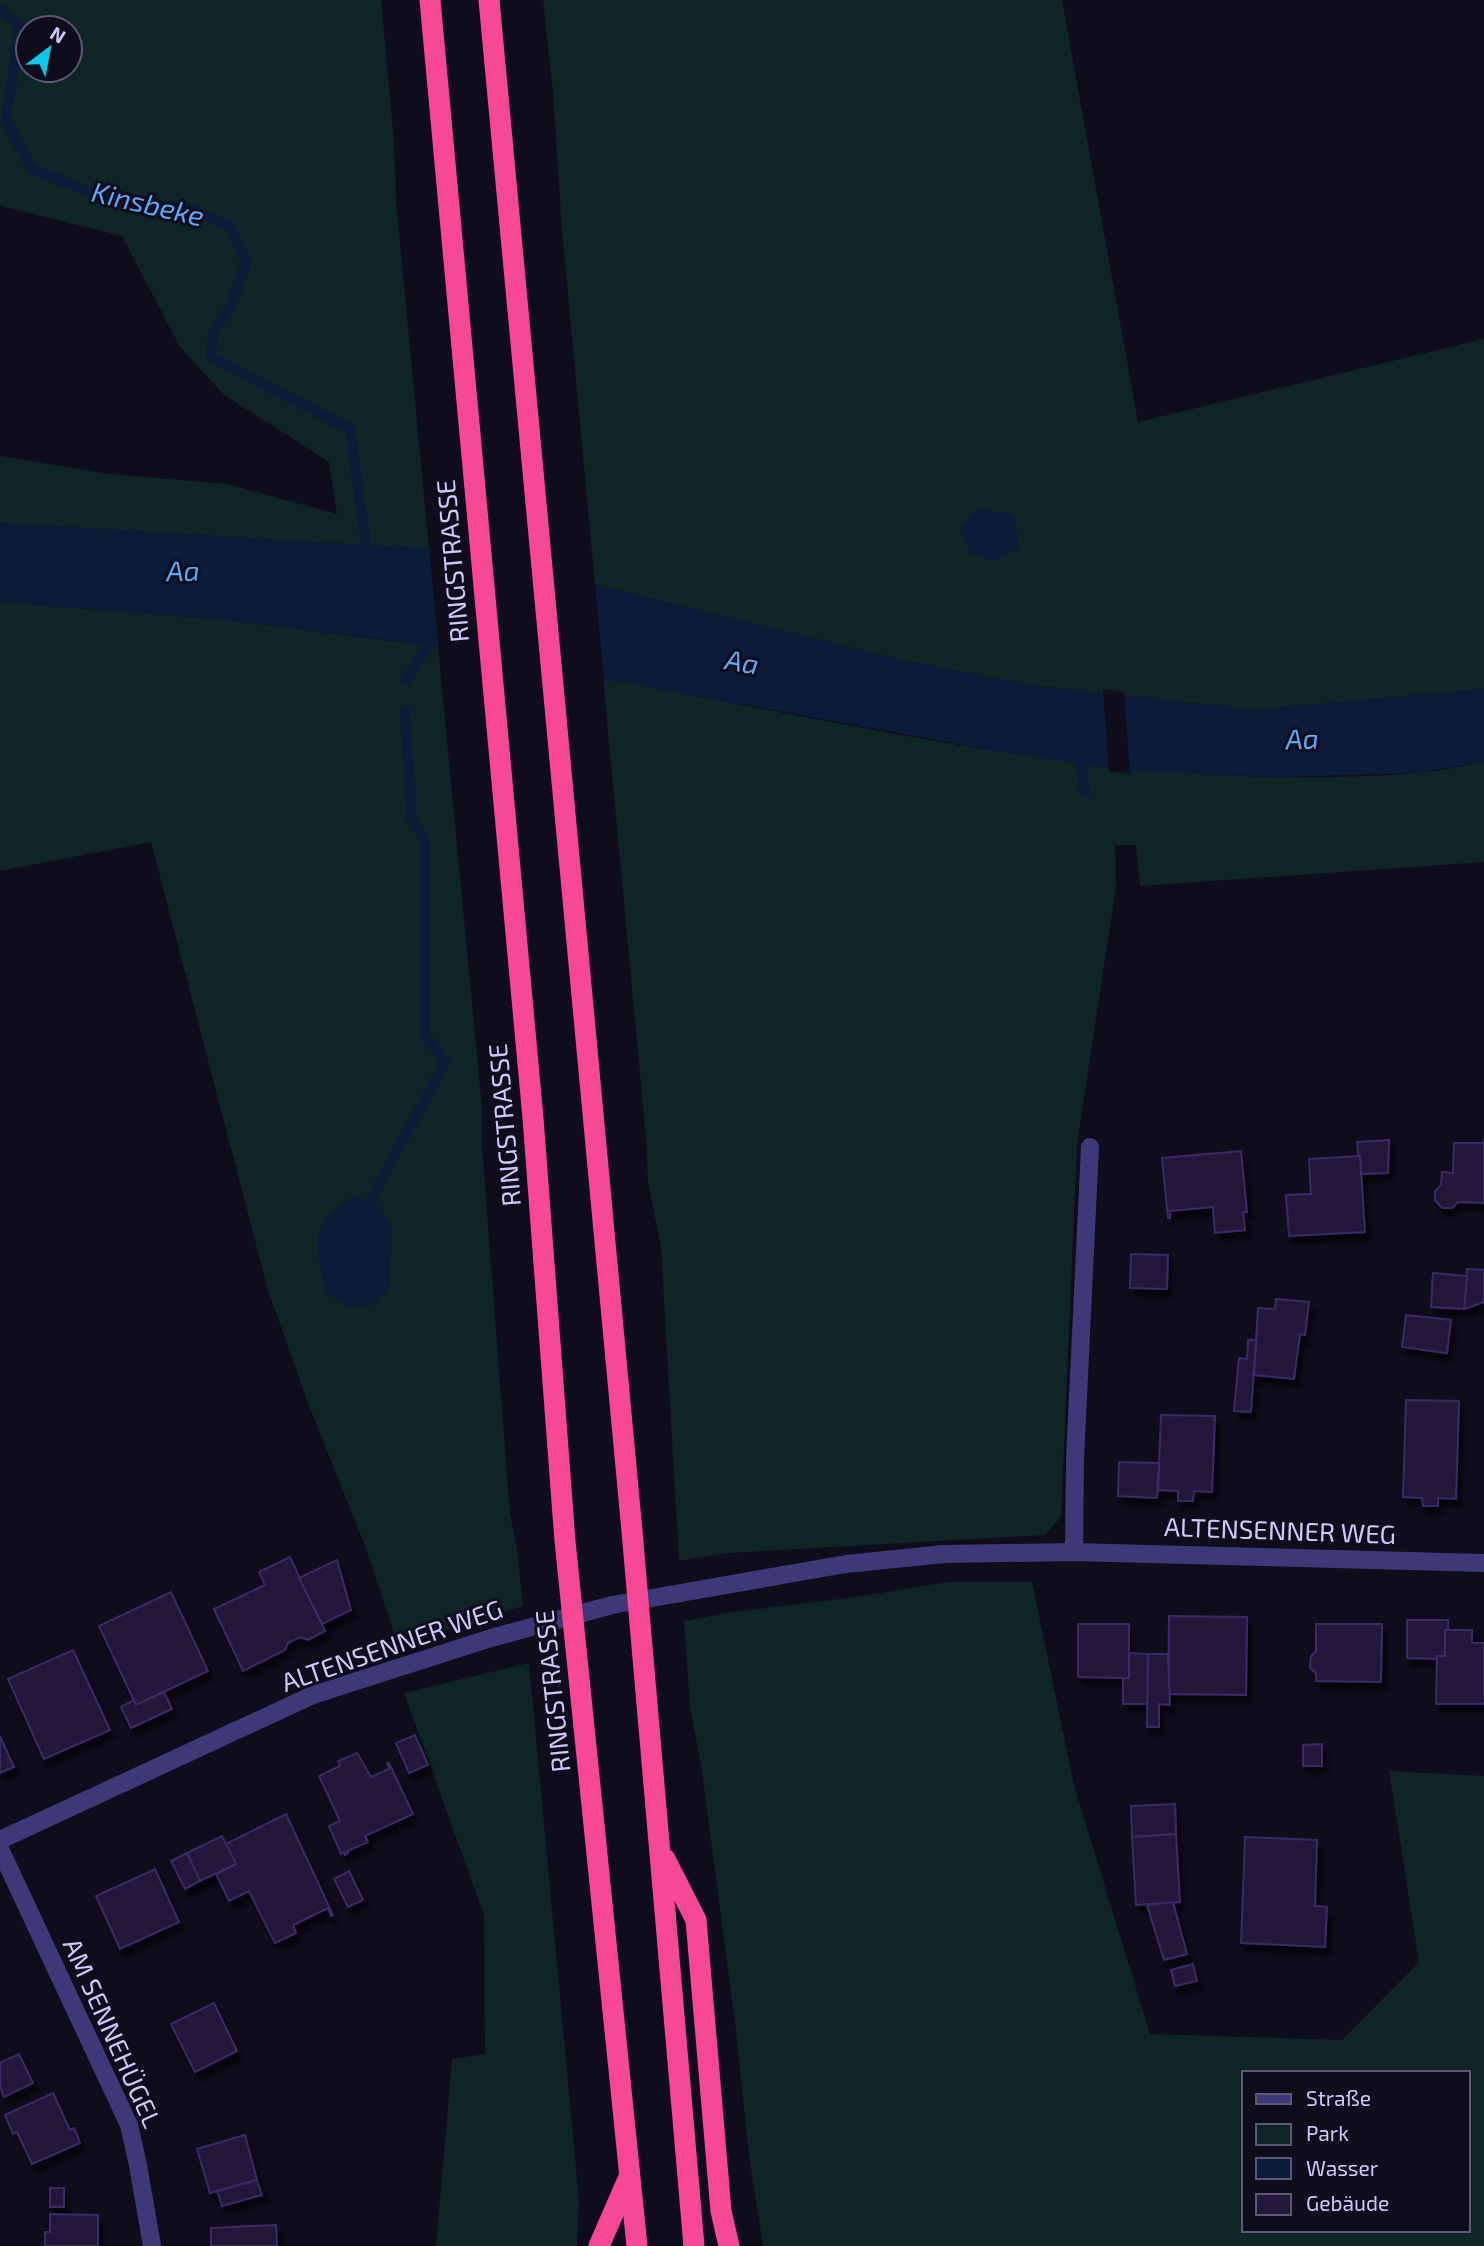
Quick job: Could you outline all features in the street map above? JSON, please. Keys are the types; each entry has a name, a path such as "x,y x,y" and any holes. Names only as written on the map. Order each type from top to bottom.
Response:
{"highway":[{"name":"RINGSTRASSE","path":"430,0 533,1118 565,1541 637,2246"},
{"path":"489,0 632,1531 694,2246"},
{"path":"659,1848 696,1920 721,2211 729,2246"},
{"path":"600,2246 631,2172"}],"street":[{"path":"1074,1552 1075,1459 1090,1147"},
{"name":"ALTENSENNER WEG","path":"0,1840 313,1695 491,1638 612,1605 846,1564 944,1554 1074,1552 1484,1563"},
{"name":"AM SENNEHÜGEL","path":"0,1849 129,2125 152,2246"}],"green space":[{"path":"0,0 381,0 394,142 396,201 429,549 0,523 0,456 109,474 227,484 337,514 329,462 223,394 180,347 122,236 0,206"},
{"path":"543,0 1062,0 1138,422 1484,339 1484,689 1256,710 1030,685 906,661 595,585"},
{"path":"0,602 229,620 438,647 482,1108 482,1147 510,1514 523,1606 398,1645 366,1548 308,1403 268,1290 151,842 0,871"},
{"path":"603,678 906,736 1109,766 1211,774 1313,777 1416,773 1484,762 1484,862 1140,886 1136,845 1115,845 1116,887 1077,1144 1061,1517 1045,1535 729,1553 679,1561 661,1247 648,1182"},
{"path":"948,1582 1032,1582 1074,1785 1150,2034 1342,2040 1419,1962 1389,1771 1484,1776 1484,2246 763,2246 749,2155 735,2022 701,1765 690,1707 684,1621 726,1613 849,1598"},
{"path":"529,1663 579,2201 577,2246 436,2246 452,2059 485,2054 484,1915 404,1693"}],"water":[{"path":"977,508 1014,515 1019,548 994,561 970,553 960,529"},
{"name":"Aa","path":"0,523 429,549 595,585 906,661 1030,685 1256,710 1484,689 1484,762 1417,773 1277,777 1130,771 986,749 396,641 229,620 0,602"},
{"path":"353,1196 378,1206 392,1224 389,1288 372,1305 348,1307 325,1292 318,1238 328,1219"}],"pier":[{"path":"429,546 595,582 604,681 439,651"},
{"path":"1103,689 1124,692 1130,774 1109,771"}],"building":[{"path":"1389,1140 1388,1173 1361,1174 1357,1142"},
{"path":"1454,1143 1484,1143 1484,1203 1458,1202 1452,1208 1442,1208 1435,1200 1435,1191 1441,1185 1442,1172 1453,1173"},
{"path":"1241,1151 1247,1212 1243,1212 1245,1230 1215,1233 1213,1207 1170,1211 1168,1218 1162,1158"},
{"path":"1360,1156 1365,1232 1289,1236 1286,1195 1311,1194 1309,1159"},
{"path":"1131,1254 1168,1255 1167,1289 1130,1288"},
{"path":"1467,1269 1484,1270 1484,1302 1464,1309"},
{"path":"1433,1273 1467,1276 1464,1309 1431,1307"},
{"path":"1276,1299 1309,1302 1305,1335 1300,1334 1294,1379 1254,1375 1258,1308 1275,1309"},
{"path":"1406,1315 1451,1320 1447,1353 1402,1347"},
{"path":"1248,1340 1256,1340 1251,1412 1234,1411 1239,1358 1247,1359"},
{"path":"1406,1400 1459,1401 1456,1499 1438,1498 1438,1506 1423,1506 1422,1498 1403,1497"},
{"path":"1161,1415 1215,1416 1212,1492 1194,1491 1193,1501 1178,1501 1178,1491 1158,1490"},
{"path":"1119,1462 1159,1463 1157,1498 1118,1496"},
{"path":"290,1557 325,1631 308,1640 300,1637 288,1643 285,1650 243,1671 214,1609 265,1585 259,1572"},
{"path":"337,1560 351,1610 322,1624 299,1578"},
{"path":"171,1592 208,1671 136,1705 99,1626"},
{"path":"1169,1616 1247,1617 1246,1695 1168,1694"},
{"path":"1407,1620 1448,1620 1448,1630 1445,1630 1445,1656 1437,1656 1437,1659 1407,1658"},
{"path":"1078,1624 1129,1624 1129,1678 1078,1677"},
{"path":"1316,1624 1382,1624 1381,1682 1316,1681 1316,1673 1310,1668 1311,1656 1316,1651"},
{"path":"1445,1630 1472,1630 1472,1643 1484,1643 1484,1704 1436,1704 1437,1656 1445,1656"},
{"path":"73,1650 110,1730 44,1759 8,1679"},
{"path":"1129,1653 1148,1654 1148,1704 1123,1704 1123,1678 1129,1678"},
{"path":"1148,1654 1168,1654 1170,1705 1159,1704 1159,1727 1147,1727"},
{"path":"164,1692 172,1709 131,1728 121,1707 134,1700 136,1705"},
{"path":"415,1735 428,1765 409,1773 396,1743"},
{"path":"0,1736 14,1767 0,1773"},
{"path":"1322,1744 1322,1766 1303,1766 1303,1745"},
{"path":"357,1753 371,1777 389,1769 389,1763 413,1814 365,1836 368,1842 347,1851 345,1855 344,1852 341,1854 329,1826 340,1821 319,1776 340,1766 338,1761"},
{"path":"1175,1804 1176,1834 1132,1837 1131,1806"},
{"path":"286,1814 333,1915 331,1916 328,1908 293,1925 296,1933 275,1943 249,1891 229,1901 216,1874 236,1864 226,1844"},
{"path":"1176,1834 1180,1902 1136,1905 1132,1837"},
{"path":"222,1836 236,1864 200,1881 187,1853"},
{"path":"1245,1837 1317,1840 1315,1906 1327,1907 1325,1947 1241,1943"},
{"path":"187,1853 200,1881 185,1889 171,1861"},
{"path":"155,1869 179,1922 120,1949 96,1896"},
{"path":"349,1871 363,1900 348,1907 334,1879"},
{"path":"1173,1902 1187,1954 1164,1960 1147,1905"},
{"path":"1193,1964 1197,1981 1175,1986 1171,1970"},
{"path":"214,2003 237,2051 195,2072 171,2024"},
{"path":"19,2054 33,2083 4,2097 0,2087 0,2063"},
{"path":"53,2093 70,2130 74,2128 80,2143 32,2164 17,2132 13,2134 5,2115"},
{"path":"245,2135 257,2180 210,2193 197,2149"},
{"path":"257,2180 262,2195 222,2206 217,2191"},
{"path":"50,2188 64,2188 64,2207 50,2207"},
{"path":"50,2214 98,2215 98,2246 45,2246 45,2232 50,2232"},
{"path":"276,2225 277,2246 211,2246 211,2228"}],"waterway":[{"name":"Kinsbeke","path":"0,10 20,26 6,121 32,169 104,198 187,208 229,225 246,263 231,306 213,332 211,357 350,429 368,560"},
{"path":"406,680 430,642 429,633"},
{"path":"369,1203 445,1062 425,1035 425,840 412,821 405,711"},
{"path":"1078,751 1085,793"}]}
